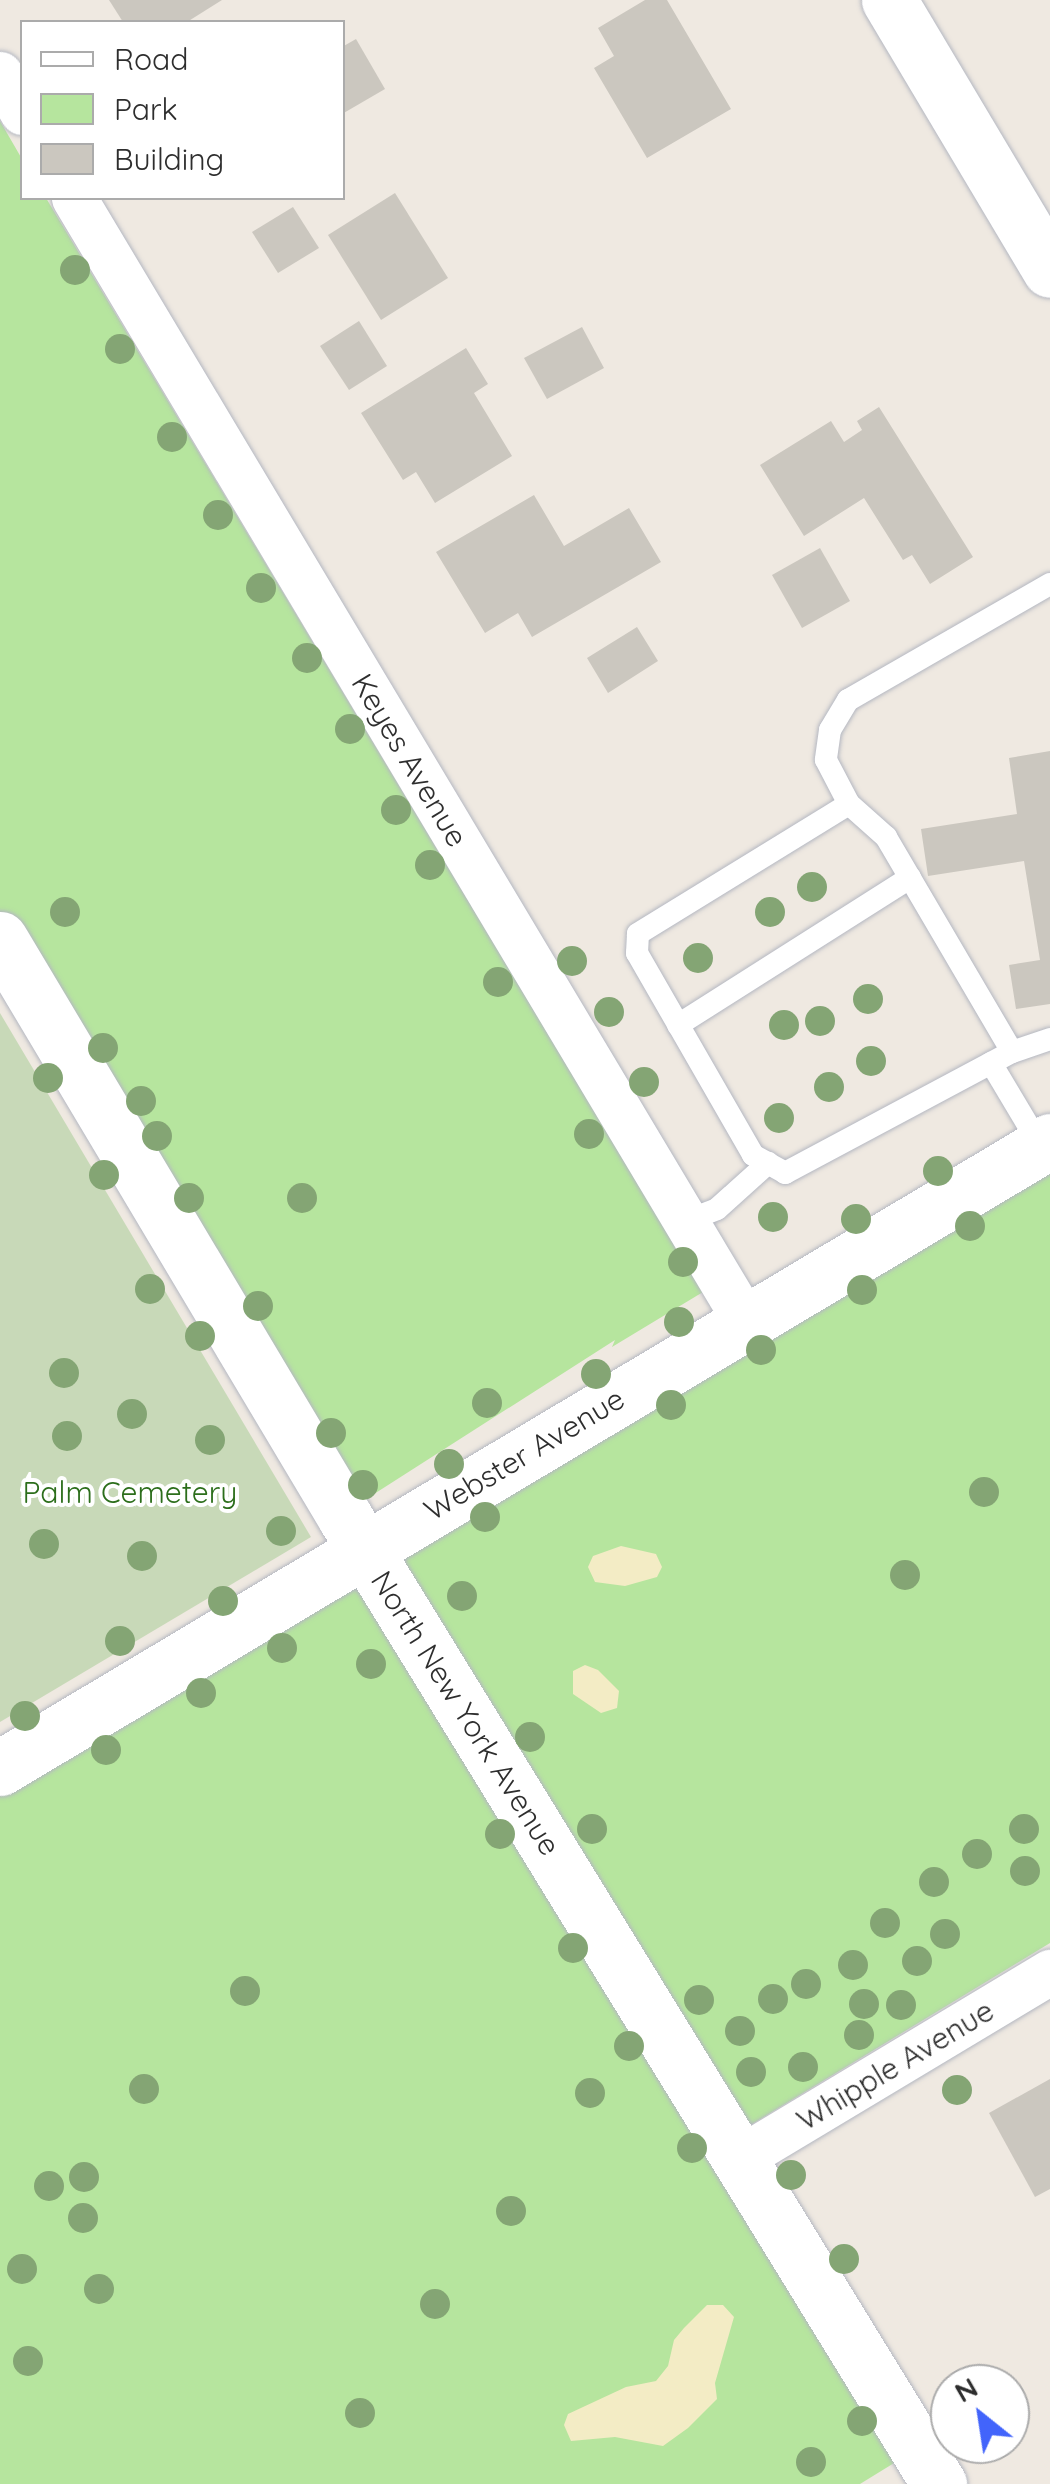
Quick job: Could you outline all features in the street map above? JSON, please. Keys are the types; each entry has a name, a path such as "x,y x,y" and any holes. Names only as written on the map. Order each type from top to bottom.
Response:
{"street":[{"path":"889,0 1050,270"},
{"path":"0,74 20,109"},
{"name":"Keyes Avenue","path":"75,200 746,1322"},
{"name":"North New York Avenue","path":"0,938 364,1549 940,2484"},
{"name":"Webster Avenue","path":"0,1768 1046,1144"},
{"name":"Whipple Avenue","path":"740,2158 1050,1972"}],"lane":[{"path":"1046,1144 1008,1054 910,878 886,838 849,804 826,760 830,730 848,700 1050,584"},
{"path":"849,804 638,934 637,952 753,1156 785,1173 1008,1054 1050,1038"},
{"path":"678,1025 910,878"},
{"path":"686,1222 718,1208 768,1164"}],"green space":[{"path":"0,121 20,156 20,200 47,200 703,1292 612,1347 615,1340 360,1503 0,921"},
{"name":"Palm Cemetery","path":"0,1013 311,1537 0,1722"},
{"path":"1050,1165 1050,1943 744,2129 399,1556"},
{"path":"360,1580 899,2460 860,2484 0,2484 0,1796"}],"sand":[{"path":"621,1546 656,1554 662,1567 657,1577 625,1586 595,1582 588,1567 593,1556"},
{"path":"585,1665 598,1670 619,1691 617,1708 601,1713 573,1694 573,1671"},
{"path":"707,2305 723,2305 734,2317 715,2383 717,2399 688,2428 663,2446 615,2437 571,2441 564,2425 568,2414 626,2387 656,2381 668,2366 674,2340 684,2328"}],"building":[{"path":"109,0 222,0 190,20 122,20"},
{"path":"645,0 667,0 731,109 647,158 594,68 614,56 598,28"},
{"path":"356,39 385,89 345,112 345,45"},
{"path":"395,193 448,278 381,320 328,235"},
{"path":"293,207 319,248 278,273 252,232"},
{"path":"359,321 387,366 349,390 320,346"},
{"path":"582,327 604,368 547,399 524,358"},
{"path":"466,348 488,384 474,393 512,456 435,503 416,472 403,480 361,413"},
{"path":"879,407 973,557 930,584 912,555 903,560 864,498 804,536 760,465 831,421 844,442 862,430 857,421"},
{"path":"534,495 564,546 629,508 661,562 532,637 518,613 485,633 436,552"},
{"path":"820,548 850,601 802,628 772,575"},
{"path":"637,627 658,661 608,693 587,658"},
{"path":"1050,751 1050,1004 1016,1009 1009,965 1040,960 1024,861 928,876 921,829 1017,814 1009,758"},
{"path":"1050,2079 1050,2189 1035,2197 989,2113"}]}
